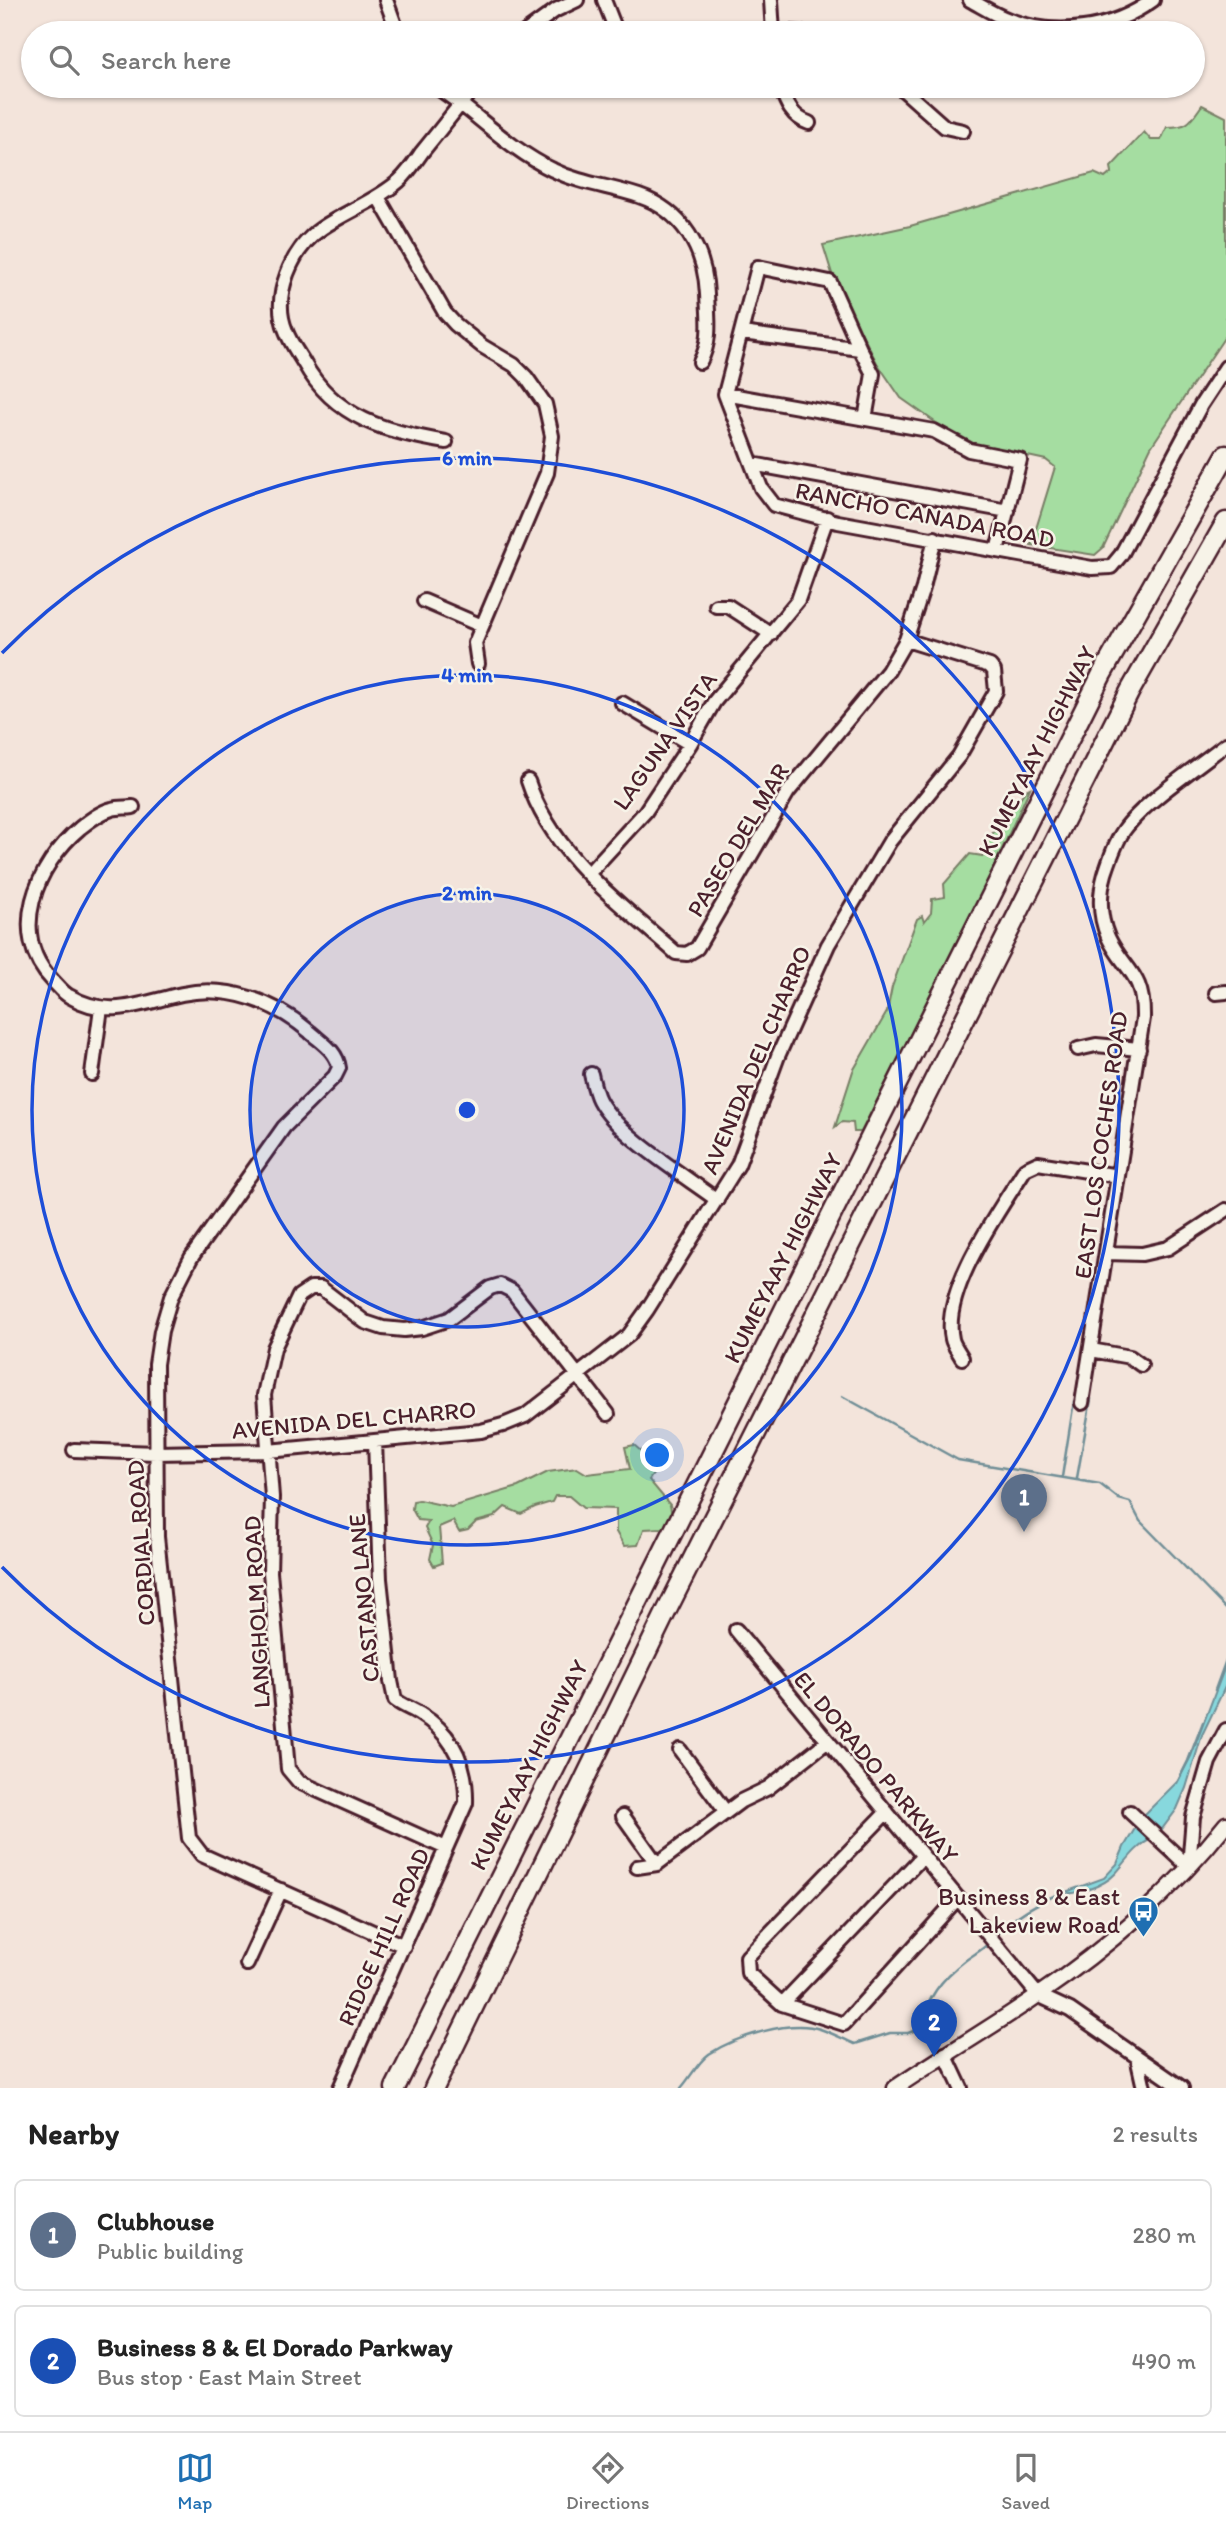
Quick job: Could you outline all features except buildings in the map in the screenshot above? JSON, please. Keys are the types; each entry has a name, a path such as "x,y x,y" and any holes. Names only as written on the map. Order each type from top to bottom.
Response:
{"highway":[{"name":"KUMEYAAY HIGHWAY","path":"395,2088 1102,674 1226,456"},
{"path":"434,2088 667,1609 1130,691 1226,522"}],"main road":[{"path":"895,2088 1038,1995 1113,1939 1189,1867 1226,1824"}],"street":[{"path":"386,0 394,21"},
{"path":"541,21 577,0"},
{"path":"604,0 612,21"},
{"path":"771,0 772,21"},
{"path":"970,0 1012,21"},
{"path":"1117,21 1153,0"},
{"path":"452,98 542,165 584,183 640,196 661,206 678,220 697,246 705,272 709,333 700,362"},
{"path":"446,442 402,434 364,421 337,404 313,379 286,331 283,321 285,279 301,248 321,228 378,197 401,179 465,98"},
{"path":"786,98 793,113 809,123"},
{"path":"913,98 946,127 963,131"},
{"path":"378,197 454,324 482,346 514,365 526,377 545,404 552,436 547,473 475,643 478,664"},
{"path":"865,419 873,374 831,282 758,267 726,394 865,419 934,431 969,450 1020,460 997,551"},
{"path":"742,333 860,349"},
{"name":"RANCHO CANADA ROAD","path":"726,394 761,488 774,505 997,551 1092,568 1111,567 1121,555 1201,405 1226,367"},
{"path":"752,464 1008,510"},
{"name":"LAGUNA VISTA","path":"588,874 645,812 714,702 802,592 827,518"},
{"name":"PASEO DEL MAR","path":"528,781 534,800 556,838 588,874 676,953 687,954 697,948 788,792 888,671 906,640 923,588 935,538"},
{"path":"425,601 482,626"},
{"path":"716,606 728,606 771,634"},
{"name":"AVENIDA DEL CHARRO","path":"74,1450 156,1453 268,1451 470,1433 503,1426 525,1416 629,1335 738,1165 778,1056 828,945 890,841 959,756 996,691 997,682 990,666 981,661 906,640"},
{"path":"622,703 690,744"},
{"name":"EAST LOS COCHES ROAD","path":"1082,1403 1143,1018 1141,990 1105,928 1101,907 1102,887 1115,847 1132,820 1226,744"},
{"path":"92,1074 102,1008 90,1006 67,995 44,972 31,942 28,915 36,888 51,858 72,835 91,819 111,809 133,807"},
{"name":"CORDIAL ROAD","path":"102,1008 129,1009 201,991 256,999 296,1020 335,1054 338,1060 339,1068 335,1076 284,1127 179,1278 161,1331 156,1364 157,1537 189,1838 202,1855 404,1946"},
{"path":"1079,1049 1096,1045 1139,1049"},
{"path":"591,1074 599,1100 613,1119 717,1200"},
{"path":"962,1358 952,1340 954,1306 962,1273 1025,1169 1038,1163 1118,1176"},
{"path":"1106,1253 1142,1254 1168,1248 1226,1210"},
{"name":"LANGHOLM ROAD","path":"446,1848 299,1782 288,1769 270,1572 272,1497 264,1395 274,1348 299,1296 311,1287 321,1288 365,1322 383,1328 404,1330 422,1328 449,1319 490,1288 500,1286 512,1291 579,1376"},
{"path":"1091,1350 1130,1357 1141,1365"},
{"path":"579,1376 608,1414"},
{"name":"CASTANO LANE","path":"374,1441 380,1579 391,1681 396,1700 436,1725 454,1746 464,1773 466,1803"},
{"name":"EL DORADO PARKWAY","path":"736,1630 1038,1995"},
{"path":"1189,1867 1193,1817 1209,1762 1226,1730"},
{"path":"637,1867 657,1864 741,1801 768,1788 828,1741"},
{"path":"680,1750 726,1812"},
{"name":"RIDGE HILL ROAD","path":"340,2088 466,1803"},
{"path":"887,1812 747,1957 748,1973 782,2004 844,2024 958,1898"},
{"path":"1130,1812 1189,1867"},
{"path":"623,1816 657,1864"},
{"path":"782,2004 923,1856"},
{"path":"247,1964 281,1890"},
{"path":"1038,1995 1070,2010 1182,2088"},
{"path":"945,2054 961,2088"},
{"path":"1137,2057 1144,2088"}],"green space":[{"path":"1202,105 1226,117 1226,335 1151,447 1103,548 1095,555 1031,545 1055,467 1046,460 959,439 901,398 877,363 834,280 823,245 910,226 1094,173 1105,178 1112,172 1111,167 1144,132 1151,140 1161,140 1167,127 1188,122"},
{"path":"1030,788 984,889 861,1132 854,1132 853,1123 842,1122 835,1127 853,1071 887,1012 892,987 917,919 922,916 924,922 931,913 932,899 945,897 944,884 970,854 983,856 986,842"},
{"path":"634,1445 642,1452 658,1452 661,1463 649,1480 670,1505 672,1515 664,1528 644,1529 638,1545 624,1546 616,1532 616,1509 583,1508 569,1496 555,1496 552,1502 521,1514 505,1507 494,1517 476,1522 468,1530 459,1532 453,1521 439,1527 442,1563 434,1566 430,1559 433,1545 425,1528 429,1521 418,1520 412,1509 413,1501 451,1507 518,1487 548,1472 577,1468 587,1474 630,1469 625,1447"}],"water":[{"path":"1226,1664 1226,1685 1202,1735 1186,1788 1177,1809 1159,1833 1143,1819 1178,1781 1191,1756"},
{"path":"1137,1825 1151,1839 1136,1850 1111,1878 1090,1889 1060,1894 1104,1878 1117,1864"}],"waterway":[{"path":"842,1396 958,1460 1100,1484 1119,1499 1130,1502 1140,1521 1226,1609"},
{"path":"1077,1478 1091,1399"},
{"path":"1062,1477 1074,1401"},
{"path":"1215,1690 1226,1660"},
{"path":"1177,1783 1203,1722"},
{"path":"996,1935 1027,1910 1063,1892"},
{"path":"681,2088 709,2054 763,2031 794,2026 808,2027 855,2044 890,2033 908,2033 919,2029 926,2008 942,1982 989,1943"}],"place":[{"name":"Clubhouse","path":"1024,1532"},
{"name":"Business 8 & East Lakeview Road","path":"1143,1938"},
{"name":"Business 8 & El Dorado Parkway","path":"934,2057"}]}
